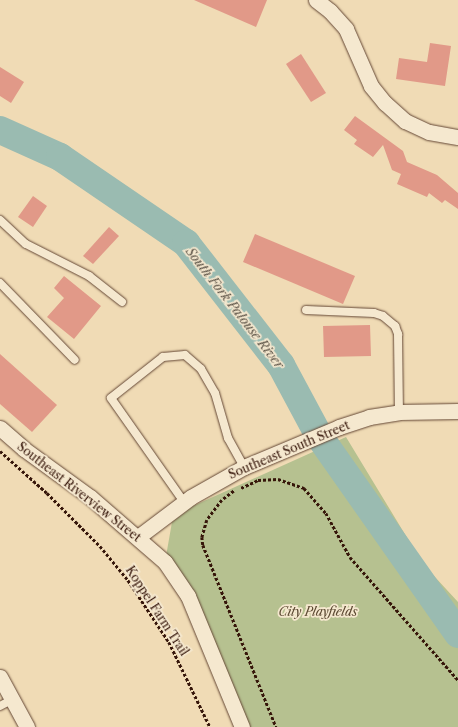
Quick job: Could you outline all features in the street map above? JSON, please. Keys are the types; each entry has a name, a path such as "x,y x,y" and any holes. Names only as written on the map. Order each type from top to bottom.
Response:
{"street":[{"path":"316,0 330,11 346,29 371,86 385,103 405,121 429,132 458,137"},
{"name":"Southeast South Street","path":"138,537 184,502 244,467 340,427 369,417 399,412 458,412"},
{"name":"Southeast Riverview Street","path":"0,428 138,537 165,562 188,596 242,727"},
{"path":"0,677 6,703 27,727"}],"lane":[{"path":"0,220 26,244 89,276 122,302"},
{"path":"0,283 75,360"},
{"path":"306,310 374,313 383,316 395,326 398,334 399,412"},
{"path":"184,502 111,398 162,357 185,354 201,369 215,393 228,438 244,467"}],"path":[{"name":"Koppel Farm Trail","path":"0,451 47,493 100,546 128,580 169,642 210,727"},
{"path":"276,727 203,545 202,537 207,520 222,500 237,490 258,480 278,479 304,488 326,513 350,557 458,680"}],"green space":[{"name":"City Playfields","path":"346,437 423,564 458,602 458,727 242,727 165,562 172,522 193,506"}],"building":[{"path":"194,0 267,0 256,27"},
{"path":"430,43 451,46 445,86 396,79 399,58 427,62"},
{"path":"301,54 326,93 311,102 286,64"},
{"path":"0,67 24,82 11,103 0,96"},
{"path":"355,116 403,151 407,162 437,175 458,193 458,209 445,200 442,203 429,193 427,197 397,184 401,174 392,170 383,145 373,157 354,144 357,140 344,130"},
{"path":"33,196 47,206 33,227 18,217"},
{"path":"109,227 119,236 93,264 83,256"},
{"path":"255,234 355,276 343,304 243,262"},
{"path":"64,276 101,306 74,339 47,317 64,298 54,288"},
{"path":"370,325 371,356 324,357 323,326"},
{"path":"0,354 57,405 32,432 0,404"}],"waterway":[{"name":"South Fork Palouse River","path":"0,130 60,157 186,243 281,365 319,436 458,634"}]}
